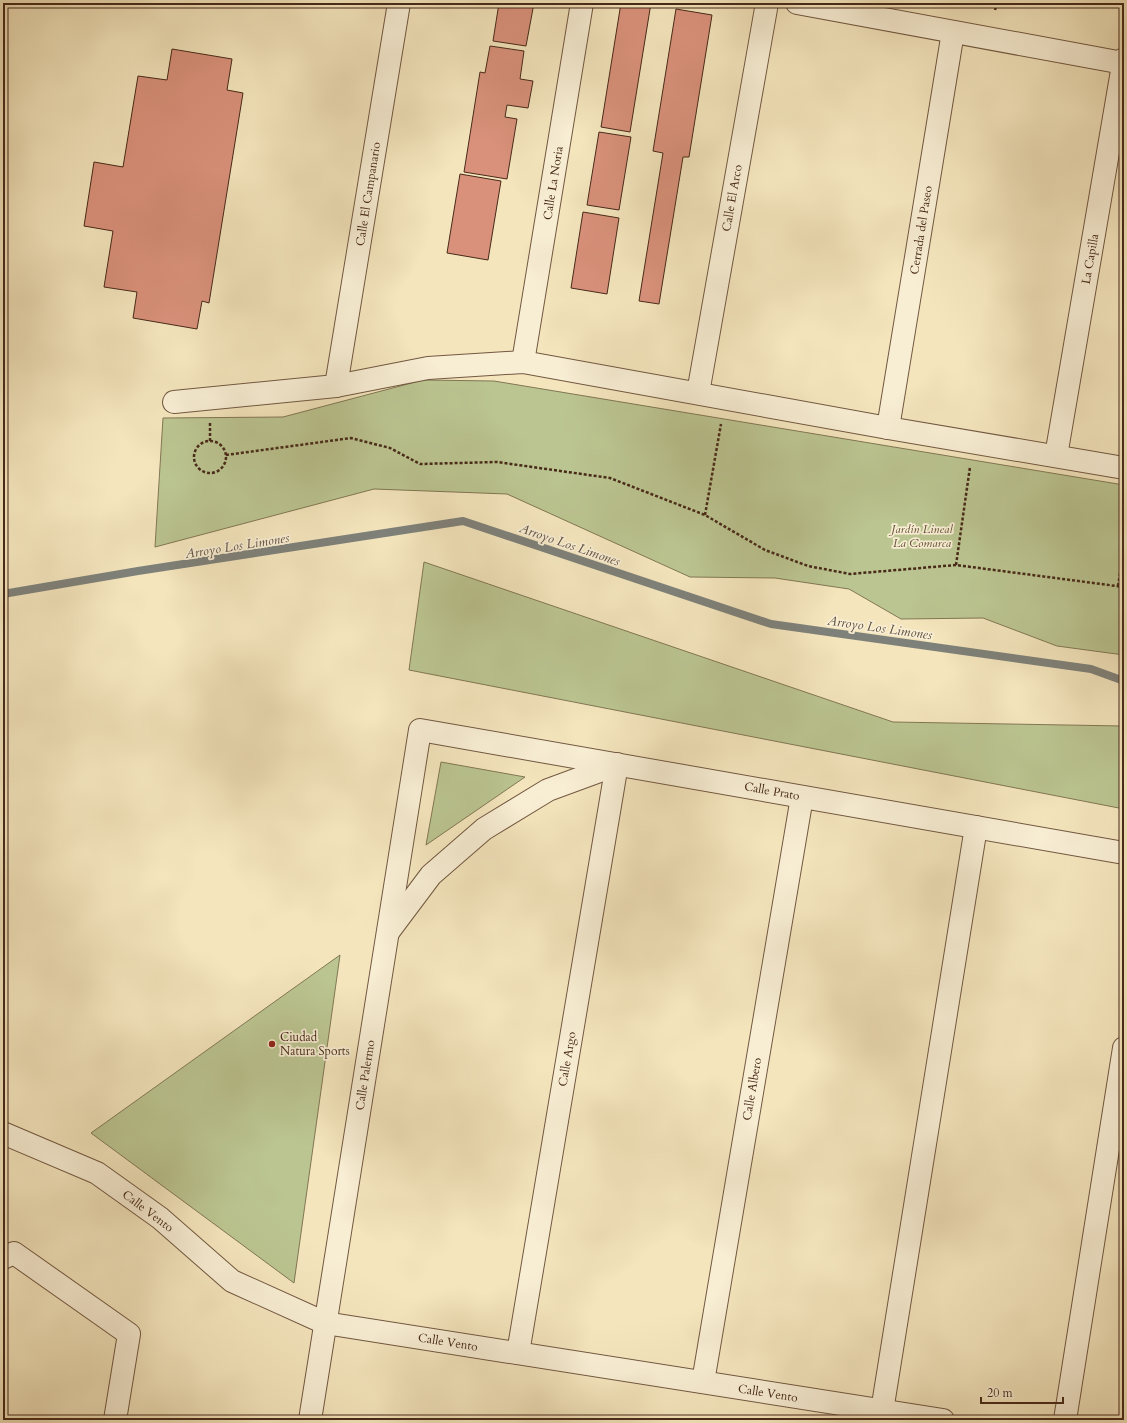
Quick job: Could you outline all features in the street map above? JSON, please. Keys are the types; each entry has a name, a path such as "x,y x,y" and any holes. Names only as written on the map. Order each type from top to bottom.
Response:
{"street":[{"name":"Calle El Campanario","path":"336,386 400,3"},
{"name":"Calle La Noria","path":"523,362 582,3"},
{"name":"Calle El Arco","path":"698,393 767,3"},
{"name":"La Capilla","path":"797,3 953,32 1124,61 1056,456"},
{"name":"Cerrada del Paseo","path":"888,428 953,32"},
{"path":"174,402 336,386 428,368 523,362 888,428 1124,468"},
{"name":"Calle Prato","path":"420,730 1124,853"},
{"name":"Calle Palermo","path":"310,1420 420,730"},
{"path":"387,934 432,875 484,829 548,790 617,764"},
{"name":"Calle Argo","path":"518,1353 617,764"},
{"name":"Calle Albero","path":"703,1382 802,796"},
{"path":"882,1411 976,827"},
{"path":"1065,1420 1124,1048"},
{"name":"Calle Vento","path":"3,1133 97,1173 160,1218 232,1281 325,1323 943,1420"},
{"path":"3,1258 14,1253 129,1334 115,1420"}],"path":[{"path":"995,10 997,3"},
{"path":"210,420 210,441"},
{"path":"705,516 722,421"},
{"path":"226,455 350,438 390,448 420,464 497,462 610,478 705,516 765,550 808,566 850,574 956,565 1124,587"},
{"path":"210,441 215,442 222,447 226,455 224,465 216,472 212,473 202,471 196,463 195,453 200,444 210,441"},
{"path":"956,565 970,463"},
{"path":"1118,586 1124,550"}],"green space":[{"name":"Jardín Lineal La Comarca","path":"423,380 494,381 1124,485 1124,655 1057,646 983,618 901,619 849,589 775,578 690,577 507,494 374,489 155,547 163,418 283,417"},
{"path":"424,562 893,722 1123,726 1124,809 409,670"},
{"path":"441,762 525,777 426,845"},
{"name":"Ciudad Natura Sports","path":"340,955 294,1283 91,1133"}],"building":[{"path":"499,3 534,3 526,46 493,41"},
{"path":"621,3 651,3 630,132 601,127"},
{"path":"676,9 712,15 689,157 683,157 659,304 639,301 663,153 653,151"},
{"path":"490,46 524,51 520,79 533,81 528,108 507,105 505,117 517,119 507,179 464,172 480,72 485,73"},
{"path":"172,49 232,59 227,90 243,93 209,303 202,301 197,329 133,318 137,292 104,287 113,231 84,226 94,162 123,167 138,76 167,80"},
{"path":"599,132 631,137 619,210 587,205"},
{"path":"460,174 501,181 488,260 447,253"},
{"path":"583,212 619,218 607,294 571,288"}],"waterway":[{"name":"Arroyo Los Limones","path":"3,594 138,571 463,521 771,624 1091,669 1124,681"}],"place":[{"name":"Ciudad Natura Sports","path":"272,1044"}]}
